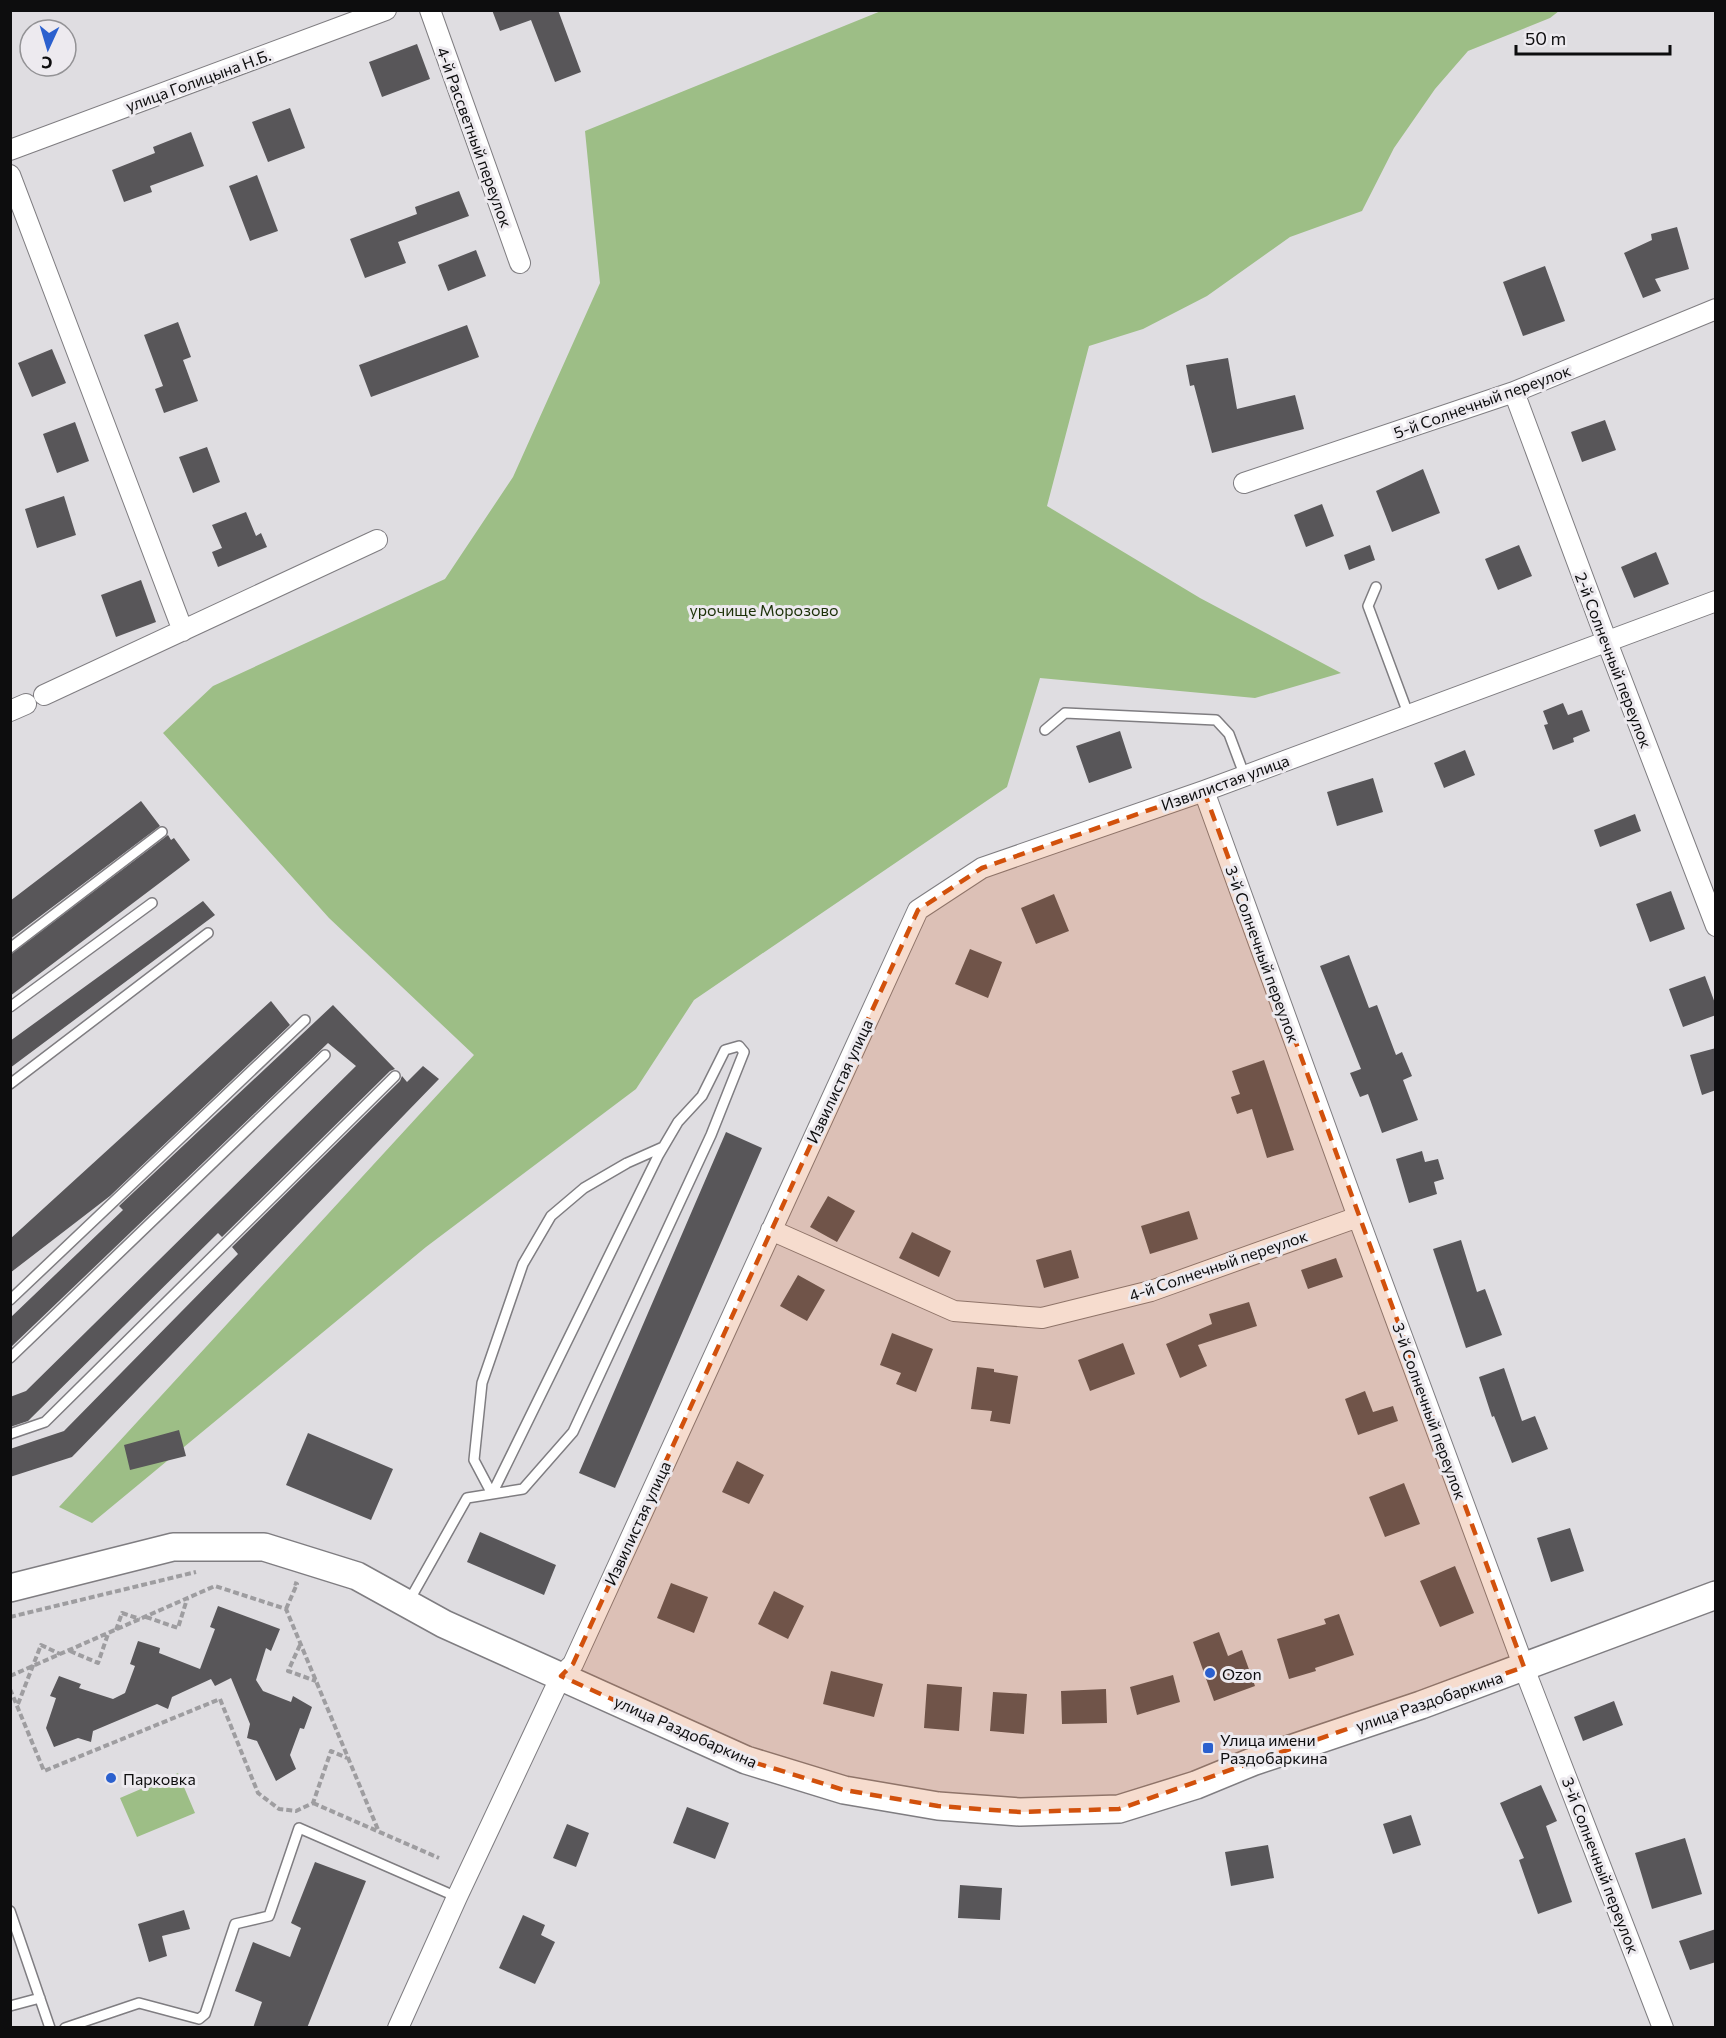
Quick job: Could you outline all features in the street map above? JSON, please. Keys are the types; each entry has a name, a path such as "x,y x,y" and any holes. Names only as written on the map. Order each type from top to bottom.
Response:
{"street":[{"name":"улица Голицына Н.Б.","path":"10,150 387,10"},
{"name":"4-й Рассветный переулок","path":"430,10 520,263"},
{"path":"10,175 183,631"},
{"name":"5-й Солнечный переулок","path":"1244,483 1514,392 1716,309"},
{"name":"2-й Солнечный переулок","path":"1514,392 1716,926"},
{"path":"44,695 377,540"},
{"name":"Извилистая улица","path":"399,2028 457,1897 561,1676 573,1664 918,910 982,868 1204,791 1244,774 1409,716 1716,601"},
{"name":"3-й Солнечный переулок","path":"1204,791 1524,1667 1663,2028"},
{"name":"4-й Солнечный переулок","path":"771,1230 954,1311 1042,1318 1151,1291 1358,1217"},
{"name":"улица Раздобаркина","path":"10,1588 173,1547 264,1547 357,1576 444,1623 746,1760 844,1790 938,1806 1020,1812 1119,1809 1196,1785 1252,1762 1524,1667 1716,1595"}],"lane":[{"path":"1376,587 1368,606 1409,716"},
{"path":"1045,730 1065,713 1216,720 1229,735 1244,774"},
{"path":"10,948 162,832"},
{"path":"10,1007 152,903"},
{"path":"10,1084 208,933"},
{"path":"10,1300 305,1020"},
{"path":"408,1604 467,1498 492,1494 523,1489 573,1432 711,1135 744,1052 739,1046 725,1050 702,1096 678,1122 663,1147 492,1494"},
{"path":"10,1358 325,1055"},
{"path":"10,1434 45,1422 395,1076"},
{"path":"492,1494 474,1460 482,1383 523,1263 551,1216 584,1188 627,1163 663,1147"},
{"path":"65,2028 139,2003 198,2019 206,2014 235,1924 269,1916 299,1828 457,1897"},
{"path":"10,1911 50,2028"},
{"path":"10,2006 40,1998"}],"path":[{"path":"10,1617 204,1572"},
{"path":"289,1581 297,1584 286,1609 379,1832"},
{"path":"10,1676 215,1586 286,1609"},
{"path":"146,1617 178,1628 187,1598"},
{"path":"116,1630 122,1613 140,1619"},
{"path":"69,1650 98,1663 109,1633"},
{"path":"301,1644 288,1671 316,1682"},
{"path":"17,1706 41,1645 61,1654"},
{"path":"10,1689 44,1771 220,1699 258,1793 279,1809 296,1810 313,1803 439,1858"},
{"path":"313,1803 331,1751 348,1758"}],"highlighted area":[{"path":"1204,791 1524,1667 1119,1809 1020,1812 938,1806 844,1790 746,1760 561,1676 573,1664 918,910 982,868"}],"green space":[{"name":"урочище Морозово","path":"881,11 1559,11 1550,18 1468,51 1435,89 1394,148 1362,211 1290,237 1207,296 1143,329 1089,346 1047,506 1200,598 1341,673 1255,698 1040,678 1007,787 694,1000 636,1089 426,1247 92,1523 59,1507 474,1055 329,918 163,733 213,686 445,579 513,477 600,283 585,131"},
{"path":"178,1773 195,1813 137,1837 120,1798"}],"building":[{"path":"492,10 552,10 552,12 558,10 581,72 555,82 531,20 500,31"},
{"path":"417,44 430,79 382,97 369,62"},
{"path":"290,108 305,148 268,162 252,122"},
{"path":"191,132 204,166 150,186 152,192 124,202 112,170 155,153 153,147"},
{"path":"257,175 278,231 250,241 229,186"},
{"path":"459,191 469,216 398,242 406,263 365,278 350,239 417,214 415,207"},
{"path":"1677,227 1689,269 1655,279 1661,291 1643,298 1624,253 1652,240 1651,234"},
{"path":"476,250 486,276 448,291 438,265"},
{"path":"1545,266 1565,321 1523,336 1503,282"},
{"path":"178,322 191,357 183,360 198,401 164,413 155,389 163,386 144,335"},
{"path":"467,325 479,357 371,397 359,365"},
{"path":"52,349 66,383 32,397 18,363"},
{"path":"1228,358 1237,409 1295,395 1304,429 1212,453 1194,385 1190,386 1186,365"},
{"path":"1605,420 1616,450 1582,462 1571,432"},
{"path":"75,422 89,461 57,473 43,434"},
{"path":"207,447 220,482 193,493 179,457"},
{"path":"1423,469 1440,513 1392,532 1376,491"},
{"path":"64,496 76,535 37,548 25,509"},
{"path":"1322,504 1334,536 1306,547 1294,515"},
{"path":"246,512 256,536 261,533 267,547 218,567 212,552 222,548 212,525"},
{"path":"1370,545 1375,560 1349,570 1344,555"},
{"path":"1519,545 1532,576 1498,590 1485,559"},
{"path":"1656,552 1669,584 1634,598 1621,567"},
{"path":"141,580 156,622 116,637 101,595"},
{"path":"1563,703 1568,715 1582,710 1590,731 1573,738 1574,742 1553,750 1544,725 1548,724 1543,711"},
{"path":"1120,731 1132,768 1089,783 1076,746"},
{"path":"1465,750 1475,775 1444,788 1434,763"},
{"path":"1373,778 1383,812 1337,826 1327,792"},
{"path":"141,801 160,826 10,939 10,901"},
{"path":"1635,814 1641,831 1600,847 1594,830"},
{"path":"168,835 171,840 174,838 190,860 10,996 10,955"},
{"path":"1671,891 1685,929 1650,942 1636,904"},
{"path":"1054,894 1069,931 1036,944 1021,908"},
{"path":"203,901 215,915 10,1068 10,1041"},
{"path":"970,949 1002,962 988,998 955,984"},
{"path":"1349,955 1369,1008 1377,1005 1396,1055 1402,1052 1412,1076 1403,1080 1418,1120 1382,1133 1368,1094 1360,1097 1350,1073 1361,1069 1320,966"},
{"path":"1705,976 1716,1006 1716,1015 1683,1027 1669,989"},
{"path":"271,1001 290,1025 110,1196 10,1273 10,1239"},
{"path":"333,1005 395,1069 390,1071 222,1237 218,1233 28,1421 10,1427 10,1397 26,1391 356,1066 328,1043 10,1348 10,1318 123,1210 119,1206"},
{"path":"1716,1048 1716,1090 1702,1095 1690,1055"},
{"path":"1264,1060 1294,1150 1267,1158 1252,1109 1237,1114 1231,1097 1240,1094 1232,1071"},
{"path":"423,1066 439,1079 72,1457 10,1477 10,1449 64,1431 238,1254 232,1247 400,1081 402,1076 407,1082"},
{"path":"726,1132 762,1148 615,1488 579,1473"},
{"path":"1422,1151 1425,1162 1438,1159 1444,1179 1434,1182 1437,1194 1409,1203 1396,1159"},
{"path":"828,1196 855,1211 837,1242 810,1227"},
{"path":"1189,1211 1198,1239 1150,1254 1141,1226"},
{"path":"912,1232 951,1251 939,1277 899,1258"},
{"path":"1461,1240 1477,1292 1485,1289 1502,1335 1466,1348 1433,1249"},
{"path":"1071,1250 1079,1278 1044,1288 1036,1260"},
{"path":"1336,1258 1343,1277 1308,1289 1301,1270"},
{"path":"798,1275 825,1290 807,1321 780,1306"},
{"path":"1249,1302 1257,1326 1198,1345 1207,1366 1180,1378 1166,1344 1212,1324 1209,1314"},
{"path":"892,1333 933,1349 916,1392 896,1384 901,1373 880,1365"},
{"path":"1123,1343 1135,1374 1090,1391 1078,1360"},
{"path":"977,1367 1018,1376 1010,1424 990,1421 992,1411 971,1409"},
{"path":"1504,1368 1522,1421 1535,1416 1548,1449 1512,1463 1494,1416 1492,1417 1479,1377"},
{"path":"1365,1391 1373,1412 1393,1406 1398,1421 1358,1435 1345,1399"},
{"path":"179,1430 186,1456 130,1470 124,1445"},
{"path":"308,1433 393,1469 371,1520 286,1485"},
{"path":"737,1461 764,1475 749,1504 722,1492"},
{"path":"1404,1483 1420,1524 1385,1537 1369,1497"},
{"path":"1570,1528 1584,1571 1551,1582 1537,1538"},
{"path":"480,1532 556,1565 544,1595 467,1562"},
{"path":"1455,1566 1474,1613 1440,1627 1420,1581"},
{"path":"671,1583 708,1597 694,1633 657,1618"},
{"path":"774,1591 804,1606 788,1639 758,1624"},
{"path":"218,1606 280,1629 271,1651 266,1648 256,1680 263,1691 291,1702 293,1696 312,1707 304,1729 300,1728 290,1755 296,1769 276,1781 257,1741 247,1738 250,1724 231,1678 215,1686 211,1679 172,1697 168,1709 157,1704 93,1731 91,1742 78,1738 54,1747 46,1728 56,1698 50,1696 59,1676 81,1684 79,1688 113,1699 125,1693 135,1666 130,1664 138,1641 160,1648 159,1653 200,1669 215,1629 210,1627"},
{"path":"1339,1614 1354,1655 1315,1668 1316,1671 1289,1679 1277,1639 1326,1624 1324,1619"},
{"path":"1219,1632 1228,1656 1242,1650 1255,1686 1214,1701 1193,1642"},
{"path":"831,1671 883,1684 874,1717 823,1704"},
{"path":"1173,1675 1180,1702 1137,1715 1130,1687"},
{"path":"927,1684 962,1687 959,1731 924,1728"},
{"path":"1106,1689 1107,1723 1062,1724 1061,1691"},
{"path":"993,1692 1027,1694 1024,1734 990,1731"},
{"path":"1614,1701 1623,1725 1583,1741 1574,1717"},
{"path":"1541,1785 1557,1821 1546,1826 1572,1902 1538,1914 1519,1860 1524,1858 1500,1803"},
{"path":"687,1807 729,1823 715,1859 673,1843"},
{"path":"1411,1815 1421,1845 1393,1854 1383,1824"},
{"path":"567,1824 589,1833 576,1867 553,1858"},
{"path":"1685,1838 1702,1894 1652,1909 1635,1853"},
{"path":"1268,1845 1274,1878 1231,1886 1225,1852"},
{"path":"315,1862 366,1881 307,2028 253,2028 262,2002 235,1991 253,1942 290,1957 301,1928 291,1923"},
{"path":"960,1885 1002,1888 1000,1920 958,1918"},
{"path":"184,1910 190,1929 162,1936 167,1956 149,1962 138,1924"},
{"path":"523,1915 545,1925 541,1935 555,1942 535,1984 499,1968"},
{"path":"1716,1929 1716,1962 1690,1970 1679,1941"}],"place":[{"name":"Ozon","path":"1210,1673"},
{"name":"Улица имени Раздобаркина","path":"1208,1748"},
{"name":"Парковка","path":"111,1778"}]}
